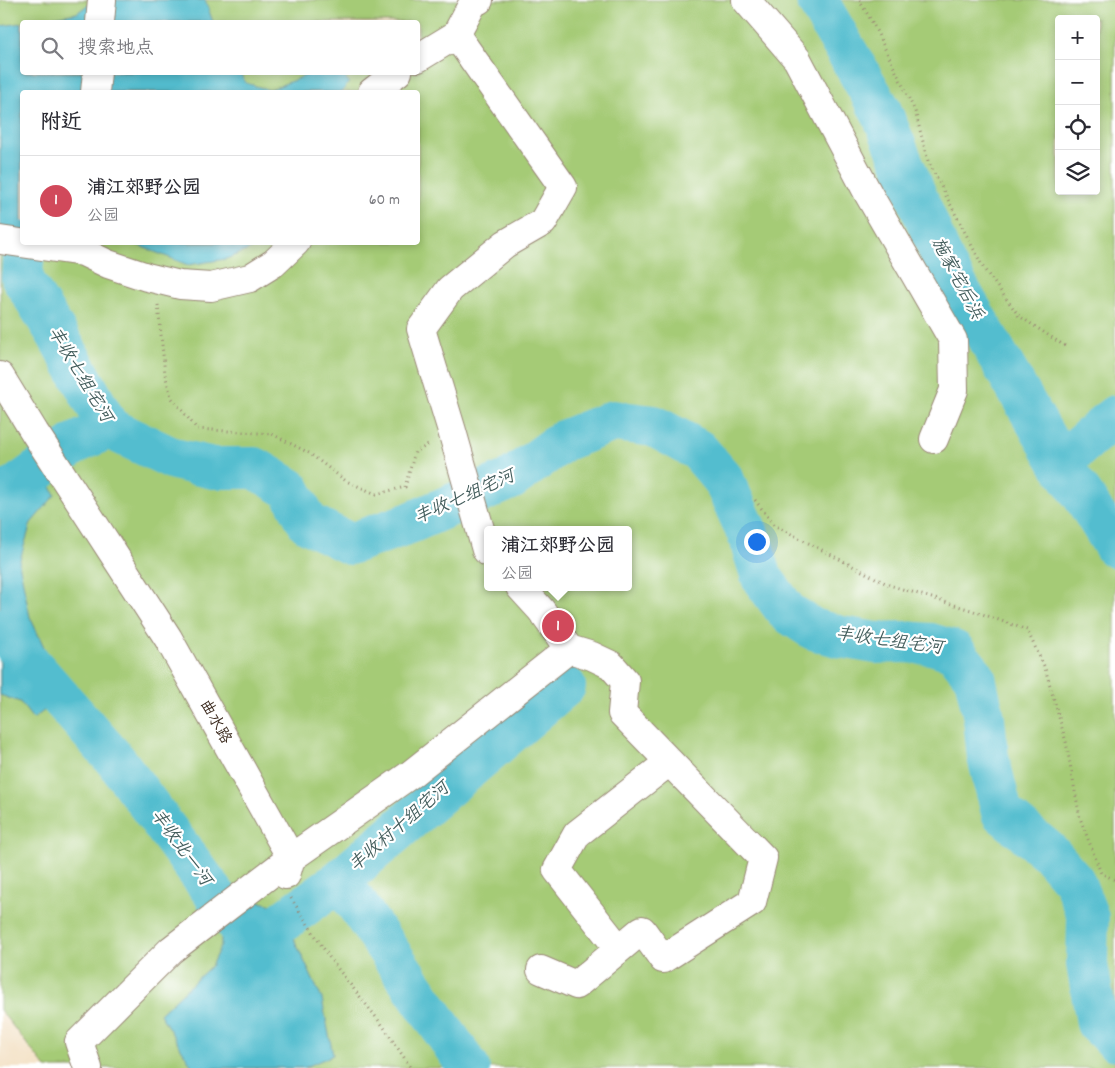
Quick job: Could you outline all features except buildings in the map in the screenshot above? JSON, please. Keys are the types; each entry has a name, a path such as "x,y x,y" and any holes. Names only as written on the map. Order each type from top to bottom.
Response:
{"street":[{"path":"100,20 102,0"},
{"path":"420,57 456,35 472,3 479,0"},
{"path":"746,0 796,59 868,195 953,340 954,390 934,439"},
{"path":"456,35 563,187 543,222 506,244 450,289 421,329 484,543"},
{"path":"95,90 97,75"},
{"path":"375,90 394,75"},
{"path":"0,240 20,243"},
{"path":"32,245 52,248 83,247 108,264 180,285 211,287 250,278 274,263 293,245"},
{"name":"曲水路","path":"4,392 35,433 168,638 291,858"},
{"path":"524,591 541,610 569,649 592,656 611,665 625,681 622,714 763,858 752,902 662,959 642,930 576,985 541,970"},
{"path":"88,1068 78,1042 172,950 291,858 411,774 569,649"},
{"path":"619,949 557,870 577,834 669,762"},
{"path":"283,885 291,858"}],"path":[{"path":"859,0 871,20 915,111 928,161 984,269 1019,316 1068,348"},
{"path":"156,279 165,374 171,397 197,429 272,434 309,453 346,481 376,494 405,487 415,452 452,431"},
{"path":"755,500 774,525 888,585 971,610 1027,630 1048,677 1066,742 1080,818 1101,873 1115,880"},
{"path":"283,885 332,960 383,1026 412,1068"}],"green space":[{"path":"0,0 1115,0 1115,1068 46,1068 0,1010"}],"water":[{"path":"94,0 205,0 212,20 37,20 77,13"},
{"path":"20,23 20,75 241,75 246,83 269,90 20,90 20,232 0,229 0,26"},
{"path":"307,75 343,75 349,82 343,90 269,90"},
{"path":"137,245 261,245 226,259 188,265"},
{"path":"34,452 55,495 31,523 19,563 30,617 51,662 74,688 33,719 20,702 0,695 0,475"},
{"path":"254,900 279,907 322,999 333,1055 304,1068 193,1068 160,1014 211,966 221,945 221,926"}],"waterway":[{"name":"施家宅后浜","path":"817,0 881,111 945,265 1060,463 1115,547"},
{"name":"丰收七组宅河","path":"24,245 22,278 58,336 109,428 174,459 213,468 255,468 290,489 308,523 350,544 410,523 511,479 563,441 613,421 654,426 698,450 723,479 748,534 762,578 787,612 813,629 841,637 876,643 904,642 931,644 954,651 975,677 984,718 988,757 1002,813 1049,852 1074,881 1088,917 1087,964 1097,1023 1115,1040"},
{"path":"1060,463 1115,416"},
{"path":"0,498 76,443 109,428"},
{"name":"丰收北一河","path":"0,629 117,762 252,945"},
{"name":"丰收村十组宅河","path":"469,1068 340,880 565,686"},
{"path":"252,944 340,880"}],"place":[{"name":"浦江郊野公园","path":"558,626"}]}
